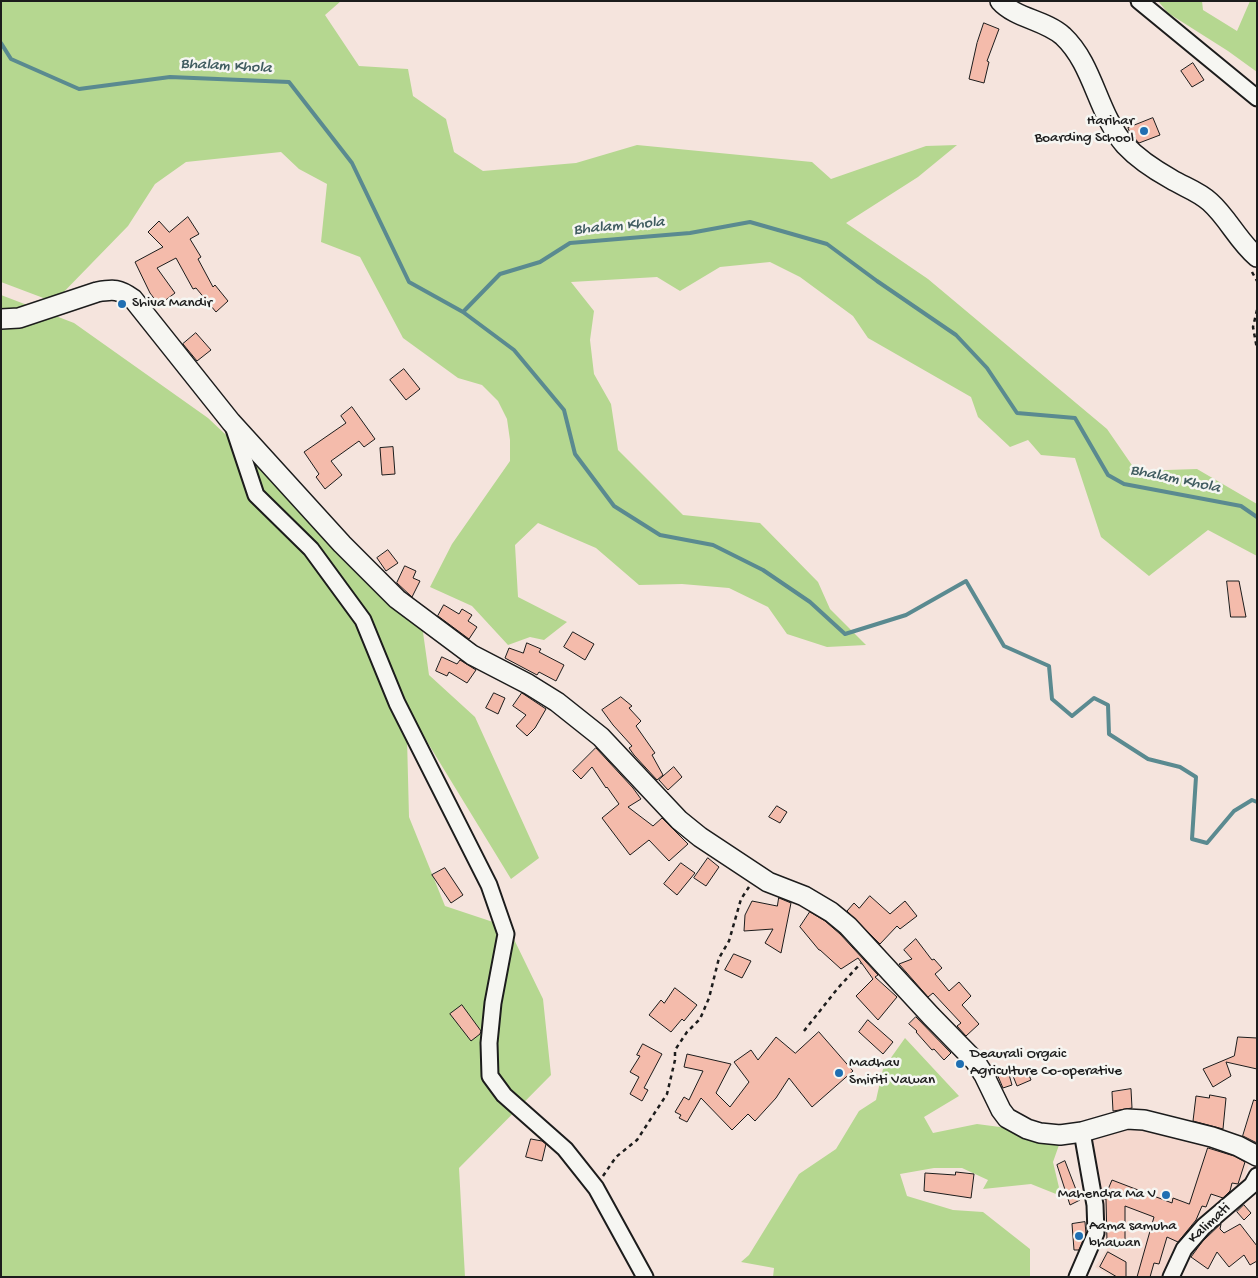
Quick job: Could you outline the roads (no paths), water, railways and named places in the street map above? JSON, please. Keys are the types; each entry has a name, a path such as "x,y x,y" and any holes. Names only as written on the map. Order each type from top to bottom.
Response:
{"main road":[{"path":"1000,1 1016,12 1048,26 1063,36 1083,62 1103,108 1124,144 1149,165 1211,202 1257,258"},
{"path":"1,319 19,318 97,292 110,290 122,291 133,299 231,422 342,544 397,599 472,656 528,684 557,702 601,738 678,820 700,837 768,882 804,896 831,912 848,926 975,1061 1001,1110 1014,1124 1040,1133 1060,1135 1082,1132 1127,1120 1144,1120 1221,1140 1257,1156"}],"street":[{"path":"1140,1 1257,98"},
{"path":"231,422 256,495 311,548 363,620 396,703 488,885 506,934 493,1003 490,1076 504,1095 565,1149 596,1188 645,1277"},
{"path":"1077,1277 1096,1233 1095,1205 1082,1132"},
{"name":"Kalimati","path":"1171,1277 1184,1249 1204,1226 1252,1185 1257,1176"}],"waterway":[{"name":"Bhalam Khola","path":"1,43 11,59 79,89 170,77 289,82 352,163 409,282 463,312 500,274 540,262 570,243 690,233 750,222 827,244 956,335 987,368 1017,413 1075,418 1108,475 1124,484 1241,506 1257,517"},
{"path":"463,312 514,350 564,410 575,454 614,506 660,535 713,545 763,570 810,602 845,634 906,615 966,581 1004,646 1049,666 1052,699 1072,716 1094,698 1108,705 1109,734 1148,759 1180,767 1196,777 1192,839 1207,843 1234,811 1252,800 1257,802"}],"place":[{"name":"Harihar Boarding School","path":"1144,131"},
{"name":"Shiva Mandir","path":"122,304"},
{"name":"Deaurali Orgaic Agriculture Co-operative","path":"960,1064"},
{"name":"Madhav Smiriti Vawan","path":"839,1073"},
{"name":"Mahendra Ma V","path":"1166,1195"},
{"name":"Aama samuha bhawan","path":"1079,1236"}]}
